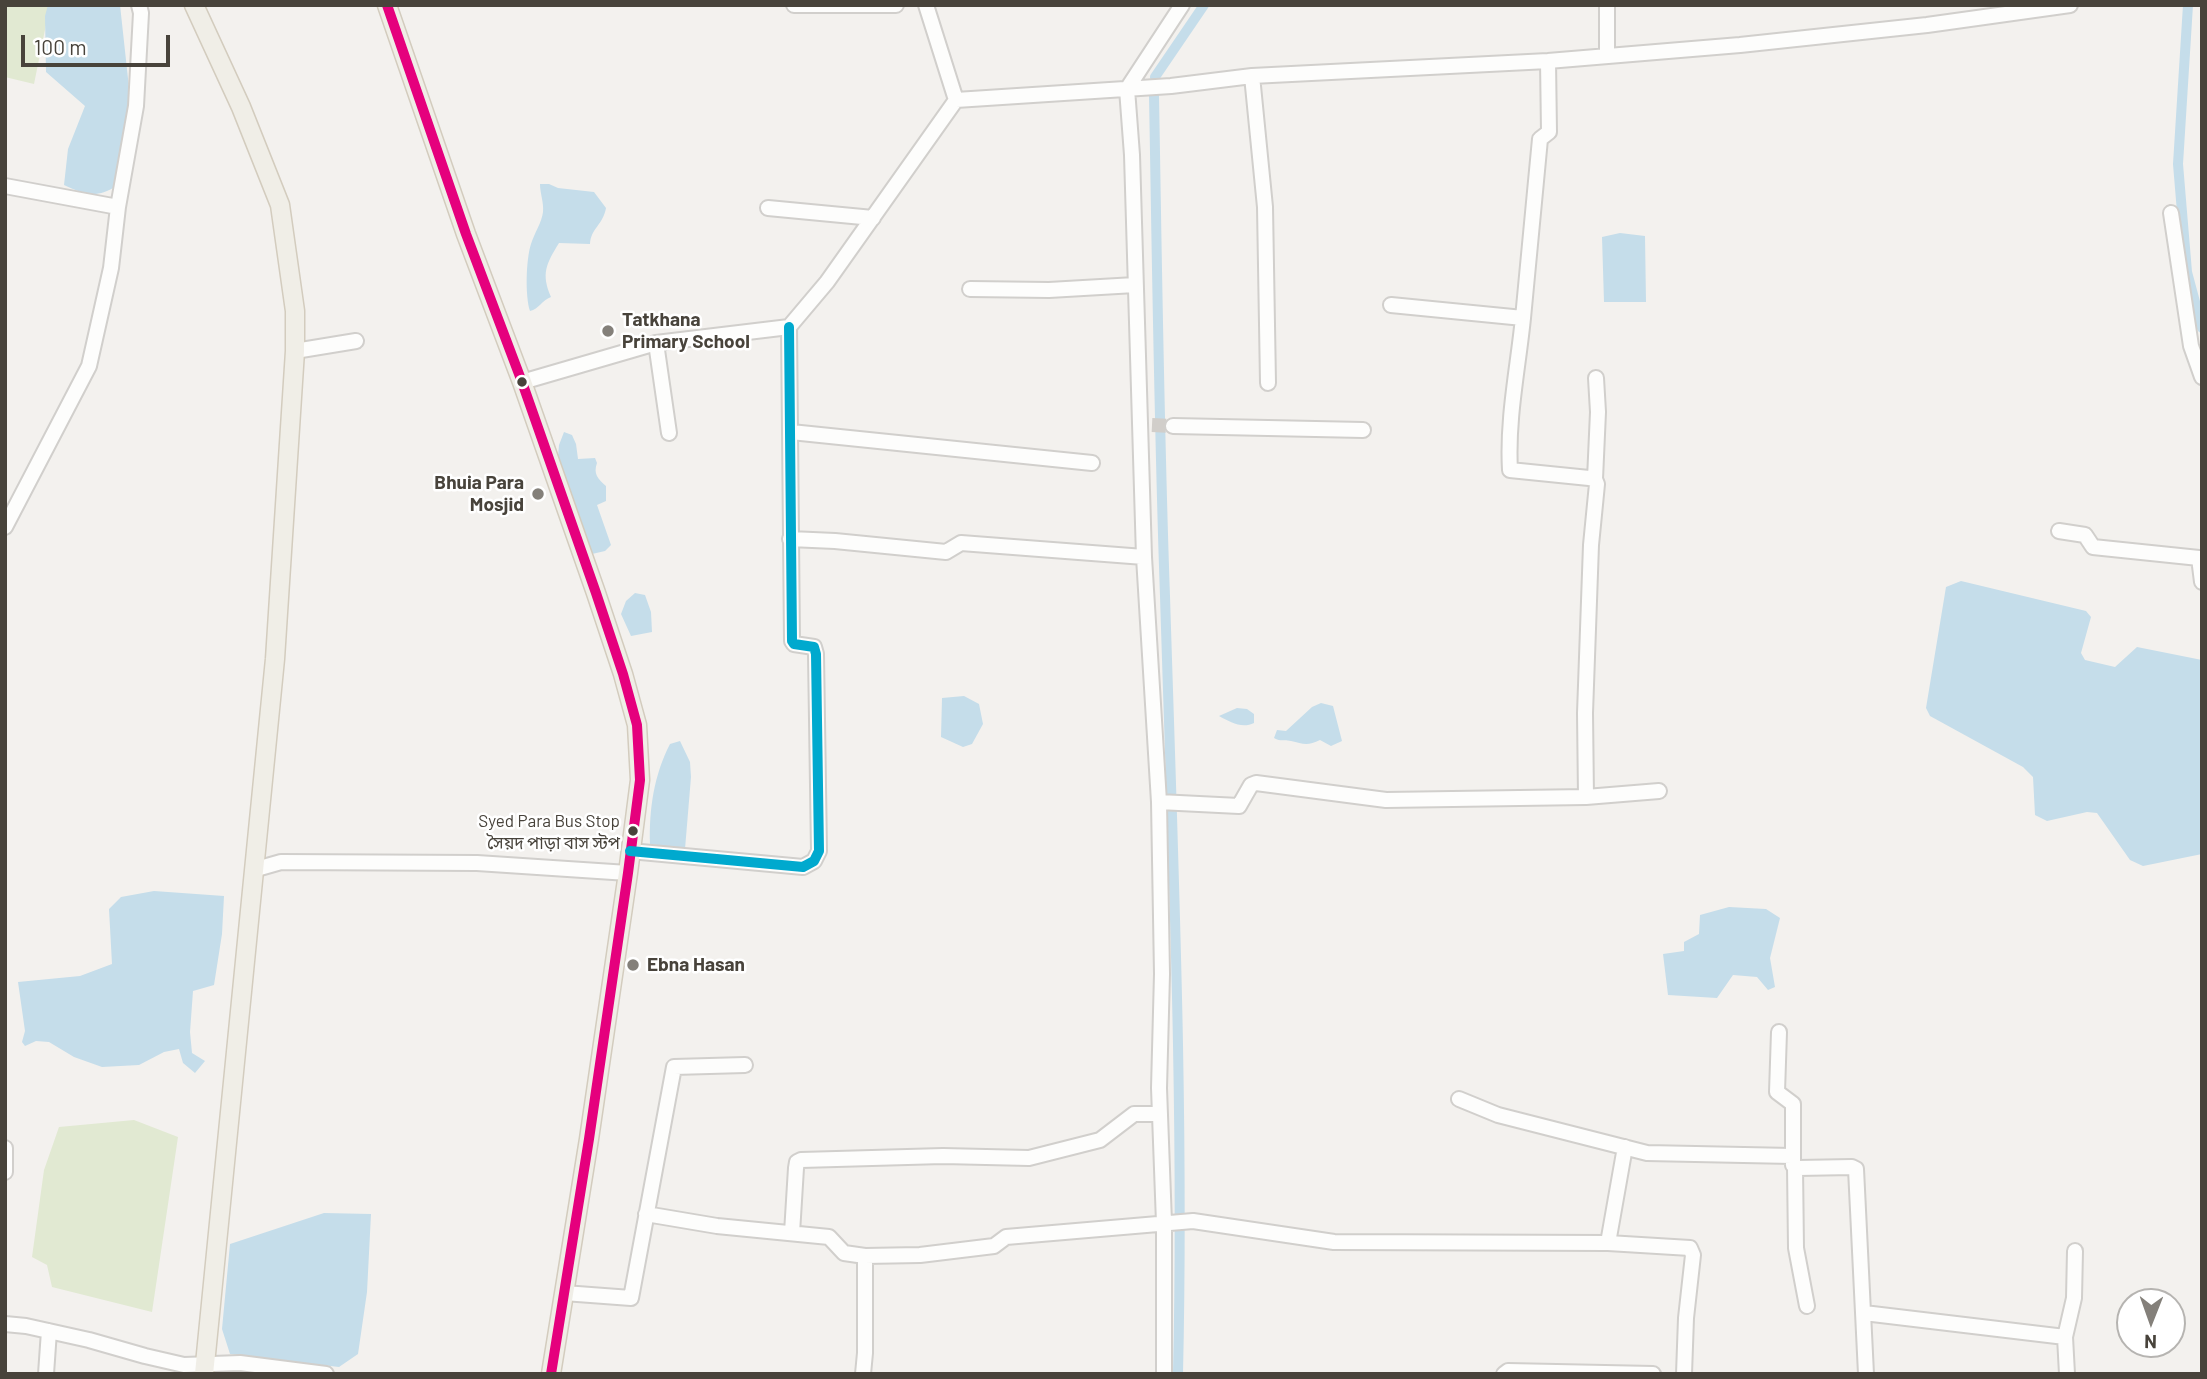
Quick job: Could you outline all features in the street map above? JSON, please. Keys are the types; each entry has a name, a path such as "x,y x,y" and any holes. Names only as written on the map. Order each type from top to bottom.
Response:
{"main road":[{"path":"194,5 241,107 280,205 295,311 295,351 275,659 205,1368"},
{"path":"387,5 466,234 522,382 619,662 637,725 640,780 628,873 551,1374"}],"street":[{"path":"5,527 89,366 111,268 118,207 136,106 141,24 139,5"},
{"path":"794,5 896,5"},
{"path":"926,5 956,100"},
{"path":"1164,1374 1169,1222 1160,1114 1164,802 1144,557 1147,425 1135,285 1132,155 1127,89 1182,5"},
{"path":"1607,56 1608,5"},
{"path":"956,100 1171,86 1252,76 1548,61 1740,45 1927,25 2070,5"},
{"path":"1548,61 1549,132 1540,139 1519,370 1512,400 1510,470 1595,479"},
{"path":"1252,76 1265,207 1268,383"},
{"path":"630,851 803,867 814,861 819,851 816,654 814,647 792,641 789,327 827,282 956,100"},
{"path":"5,186 118,207"},
{"path":"768,208 873,218"},
{"path":"2171,213 2191,346 2202,377"},
{"path":"970,289 1049,290 1135,285"},
{"path":"1391,305 1523,318"},
{"path":"522,382 656,343 789,327"},
{"path":"295,351 356,341"},
{"path":"656,343 669,433"},
{"path":"1586,797 1585,713 1591,545 1596,502 1596,378"},
{"path":"1173,426 1363,430"},
{"path":"791,432 1092,463"},
{"path":"2059,531 2085,535 2093,547 2199,558 2202,582"},
{"path":"790,539 946,552 961,543 1144,557"},
{"path":"1164,802 1239,806 1251,785 1256,783 1386,800 1586,797 1659,791"},
{"path":"253,870 281,862 477,863 628,873"},
{"path":"1779,1032 1777,1092 1793,1104 1796,1248 1807,1306"},
{"path":"564,1293 631,1298 674,1067 745,1065"},
{"path":"1459,1099 1498,1115 1647,1153 1794,1162 1856,1169 1866,1374"},
{"path":"792,1233 796,1168 797,1162 801,1160 943,1156 1029,1158 1100,1140 1134,1114 1160,1114"},
{"path":"1608,1242 1625,1147"},
{"path":"5,1148 5,1172"},
{"path":"646,1214 716,1226 829,1237 844,1253 865,1256 920,1255 995,1247 1006,1237 1193,1221 1334,1242 1608,1242 1690,1248 1693,1251 1684,1374"},
{"path":"2067,1374 2065,1336 2074,1298 2076,1251"},
{"path":"863,1374 865,1256"},
{"path":"1864,1313 2065,1336"},
{"path":"5,1324 49,1331 184,1365 205,1368 240,1363 326,1374"},
{"path":"46,1374 49,1331"},
{"path":"1504,1374 1508,1371 1653,1374"}],"green space":[{"path":"5,5 50,5 34,84 5,77"},
{"path":"134,1120 178,1137 152,1312 52,1287 47,1265 32,1257 44,1170 59,1127"}],"water":[{"path":"48,5 120,5 131,106 118,185 97,194 85,193 64,185 68,149 85,106 46,72 45,16"},
{"path":"540,184 594,192 606,208 592,234 590,244 559,243 546,269 546,282 551,297 530,311 527,268 531,244 543,212"},
{"path":"1620,233 1645,236 1646,302 1604,302 1602,237"},
{"path":"564,432 572,435 578,459 595,458 597,476 606,486 606,501 597,505 611,545 605,551 592,554 580,545 557,468 559,445"},
{"path":"1961,581 2086,611 2091,617 2081,653 2085,660 2115,667 2137,647 2202,660 2202,854 2143,866 2130,860 2097,813 2087,812 2047,821 2035,815 2033,777 2023,767 1930,716 1926,708 1946,587"},
{"path":"635,593 645,595 651,612 652,632 631,636 621,614 626,601"},
{"path":"964,696 979,704 983,724 972,744 963,747 941,737 942,698"},
{"path":"1321,703 1333,706 1342,741 1331,746 1320,740 1305,744 1274,738 1277,730 1286,731 1312,707"},
{"path":"1237,708 1247,709 1254,714 1254,723 1241,725 1219,716"},
{"path":"680,741 690,762 691,777 685,849 650,844 650,818 656,780 670,744"},
{"path":"154,891 224,896 222,934 214,985 193,991 190,1032 192,1053 205,1061 195,1073 183,1063 179,1049 164,1052 139,1065 102,1067 74,1057 49,1042 36,1041 25,1046 22,1042 25,1031 18,982 80,976 112,964 109,909 121,897"},
{"path":"1729,907 1766,909 1780,918 1770,958 1775,987 1768,990 1757,977 1733,975 1717,998 1668,995 1663,954 1684,951 1684,942 1699,934 1700,915"},
{"path":"324,1213 371,1214 367,1292 358,1354 339,1367 230,1354 222,1329 230,1244"}],"waterway":[{"path":"1155,77 1204,5"},
{"path":"2188,5 2178,164 2187,272 2202,328"},
{"path":"1154,95 1161,471 1179,1082 1178,1374"}],"tunnel":[{"path":"1152,425 1173,426"}],"transit line":[{"path":"387,5 466,234 522,382 596,593 637,725 640,780 628,873 551,1374"},
{"path":"630,851 803,867 814,861 819,851 816,654 814,647 794,644 792,641 789,327"}],"place":[{"name":"Tatkhana Primary School","path":"608,331"},
{"name":"Bhuia Para Mosjid","path":"538,494"},
{"name":"Syed Para Bus Stop সৈয়দ পাড়া বাস স্টপ","path":"633,831"},
{"name":"Ebna Hasan","path":"633,965"}]}
